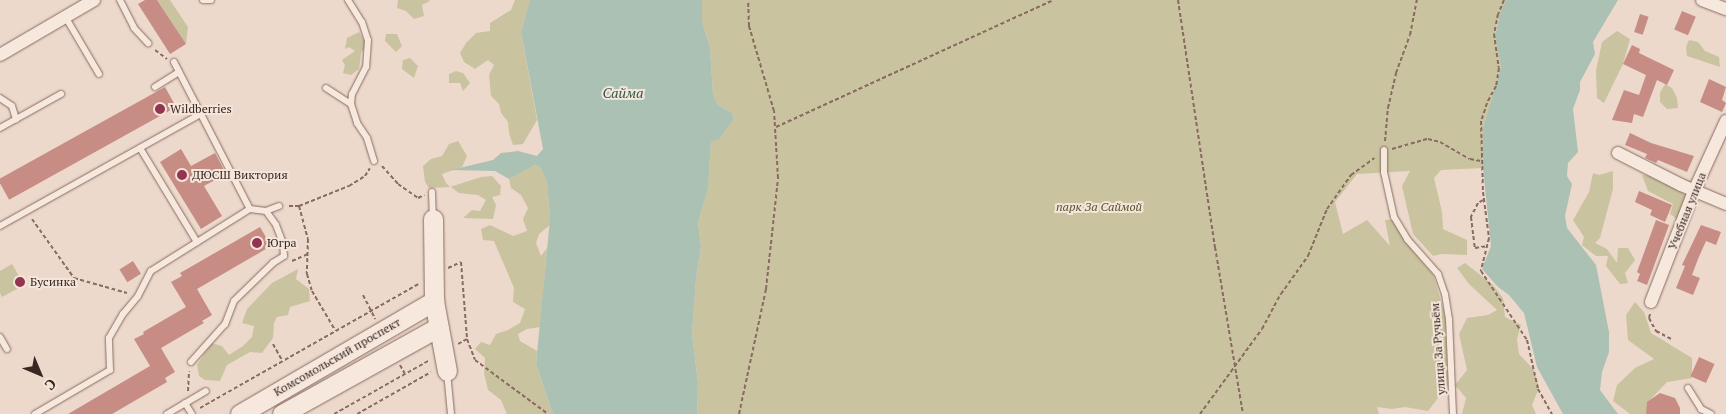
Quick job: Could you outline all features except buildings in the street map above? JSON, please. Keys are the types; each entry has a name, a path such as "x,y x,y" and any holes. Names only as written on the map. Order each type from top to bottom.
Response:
{"street":[{"path":"0,55 94,0"},
{"path":"1702,0 1726,9"},
{"name":"Учебная улица","path":"1652,302 1694,191 1726,121"},
{"path":"1618,153 1694,191 1726,204"},
{"path":"433,219 434,301 445,362"},
{"name":"Комсомольский проспект","path":"240,414 434,301"},
{"name":"Комсомольский проспект","path":"282,414 438,327"}],"lane":[{"path":"120,0 134,28 148,43"},
{"path":"203,0 211,0"},
{"path":"348,0 365,30 368,48 366,67 352,94 351,104 374,161"},
{"path":"66,18 99,74"},
{"path":"174,62 250,210"},
{"path":"155,87 179,72"},
{"path":"326,88 351,104"},
{"path":"0,128 62,94"},
{"path":"0,98 12,106 16,119"},
{"path":"0,226 200,114"},
{"path":"140,148 197,242"},
{"name":"улица За Ручьём","path":"1384,150 1384,172 1394,217 1408,239 1438,274 1445,294 1449,319 1453,414"},
{"path":"432,192 433,219"},
{"path":"35,414 110,370 109,338 123,314 138,296 150,271 250,210 266,211 279,206"},
{"path":"191,362 224,324 234,302 284,256 283,243 276,225 266,211"},
{"path":"0,337 7,348"},
{"path":"445,362 448,402 451,414"},
{"path":"1688,388 1700,412 1711,414"},
{"path":"167,414 206,391"},
{"path":"185,403 191,413"}],"path":[{"path":"739,414 754,353 770,259 778,178 774,111 749,26 748,0"},
{"path":"776,127 1053,0"},
{"path":"1178,0 1215,247 1243,414"},
{"path":"1384,150 1388,108 1396,73 1410,35 1417,0"},
{"path":"1504,0 1498,14 1494,34 1498,68 1496,86 1487,103 1481,122 1484,199 1489,238 1481,271 1526,340 1538,389 1552,414"},
{"path":"148,43 162,56 174,62"},
{"path":"1200,414 1262,329 1281,294 1308,256 1327,209 1351,175 1384,150 1428,139 1440,142 1470,160 1482,161"},
{"path":"279,206 299,206 349,186 365,176 374,161 385,168 398,184 418,198 432,192"},
{"path":"1484,199 1478,203 1471,216 1475,248 1488,246"},
{"path":"299,206 308,239 306,274 312,292 335,330"},
{"path":"26,211 74,278 138,296"},
{"path":"284,256 289,261 293,261 308,254"},
{"path":"191,413 370,310 461,262 467,339 475,360 548,414"},
{"path":"363,295 377,322"},
{"path":"1652,302 1649,318 1656,331 1671,339"},
{"path":"273,344 282,360"},
{"path":"185,403 190,387 189,368 191,362"},
{"path":"334,414 445,362"},
{"path":"357,414 445,362"}],"green space":[{"path":"157,0 170,0 188,27 186,44"},
{"path":"398,0 430,1 422,5 424,16 414,19 406,11 397,8"},
{"path":"515,0 530,0 521,32 537,120 523,144 513,145 508,122 501,113 499,104 491,96 489,75 494,65 488,60 475,69 464,62 460,53 466,43 476,33 490,31 490,23 511,10"},
{"name":"парк За Саймой","path":"702,0 1506,0 1497,24 1495,36 1501,67 1483,128 1483,168 1441,170 1434,178 1442,212 1443,229 1467,240 1467,255 1442,254 1433,256 1413,234 1402,186 1410,171 1357,174 1335,202 1343,234 1367,220 1390,246 1385,220 1394,220 1418,257 1433,274 1449,328 1449,384 1428,411 1405,407 1392,409 1377,407 1379,414 697,414 698,383 692,334 696,279 701,246 698,223 708,189 711,142 732,113 718,105 713,94 710,47 702,21"},
{"path":"1617,31 1630,39 1623,64 1604,103 1597,98 1596,71 1602,42"},
{"path":"359,32 367,45 361,53 359,69 351,75 343,73 345,65 342,60 355,51 349,47 345,49 347,38"},
{"path":"386,34 397,34 402,46 396,52 385,41"},
{"path":"1689,40 1698,42 1705,51 1719,57 1720,67 1687,56 1686,47"},
{"path":"410,58 418,66 414,78 402,69 403,60"},
{"path":"456,71 463,73 470,83 463,91 460,83 449,83 449,74"},
{"path":"1665,84 1672,88 1677,98 1678,108 1667,109 1660,102 1660,93"},
{"path":"458,141 467,156 462,167 442,174 446,183 450,187 481,177 492,176 501,186 500,195 492,197 496,205 493,219 463,218 472,210 480,211 486,200 478,195 459,193 451,187 429,188 425,182 423,166 431,159 442,156 449,144"},
{"path":"535,165 540,167 547,182 550,219 550,225 539,234 536,243 541,256 547,248 540,327 527,329 518,334 520,341 537,351 536,364 553,414 507,414 501,400 488,390 484,373 485,358 475,349 481,342 490,345 496,334 520,323 525,309 513,302 514,288 494,241 483,240 481,229 490,225 513,236 527,231 523,219 528,208 521,195 511,188 509,179"},
{"path":"1613,171 1613,189 1600,238 1595,243 1607,249 1617,263 1618,248 1628,248 1635,260 1625,273 1628,283 1620,284 1606,266 1608,256 1596,256 1582,245 1584,237 1573,220 1589,192 1593,173 1599,175"},
{"path":"1642,175 1652,176 1678,189 1687,197 1677,219 1670,214 1673,204 1648,191"},
{"path":"1465,263 1493,285 1503,298 1505,317 1521,325 1517,339 1519,354 1534,370 1539,388 1532,405 1536,414 1462,414 1466,398 1455,385 1467,370 1459,334 1467,318 1488,315 1497,310 1469,284 1457,268"},
{"path":"12,264 24,285 2,297 0,293 0,271"},
{"path":"298,269 296,279 309,289 310,301 290,307 288,315 277,317 274,323 273,338 262,353 250,352 227,365 220,381 205,380 199,376 197,365 211,343 222,346 229,355 243,346 252,337 254,326 242,323 247,309 272,283"},
{"path":"1635,302 1644,312 1651,333 1692,358 1692,378 1667,382 1650,400 1648,414 1630,414 1613,401 1617,385 1635,368 1654,359 1628,340 1626,315"}],"water":[{"name":"Сайма","path":"530,0 702,0 702,21 710,47 713,94 718,105 732,113 733,120 719,139 711,142 708,189 698,223 701,246 696,279 692,334 698,383 697,414 553,414 536,364 550,219 547,182 540,167 535,165 509,179 495,171 451,170 493,160 501,153 518,151 537,156 543,149 521,32"},
{"path":"1506,0 1618,0 1593,42 1595,54 1580,82 1580,90 1573,109 1578,152 1568,163 1567,176 1572,184 1565,216 1567,228 1596,265 1609,332 1609,352 1602,372 1600,390 1618,414 1563,414 1537,367 1524,313 1509,295 1498,287 1482,269 1491,246 1483,168 1483,128 1501,67 1495,36 1500,14"}],"place":[{"name":"Wildberries","path":"160,109"},
{"name":"ДЮСШ Виктория","path":"182,175"},
{"name":"Югра","path":"257,243"},
{"name":"Бусинка","path":"20,282"}]}
